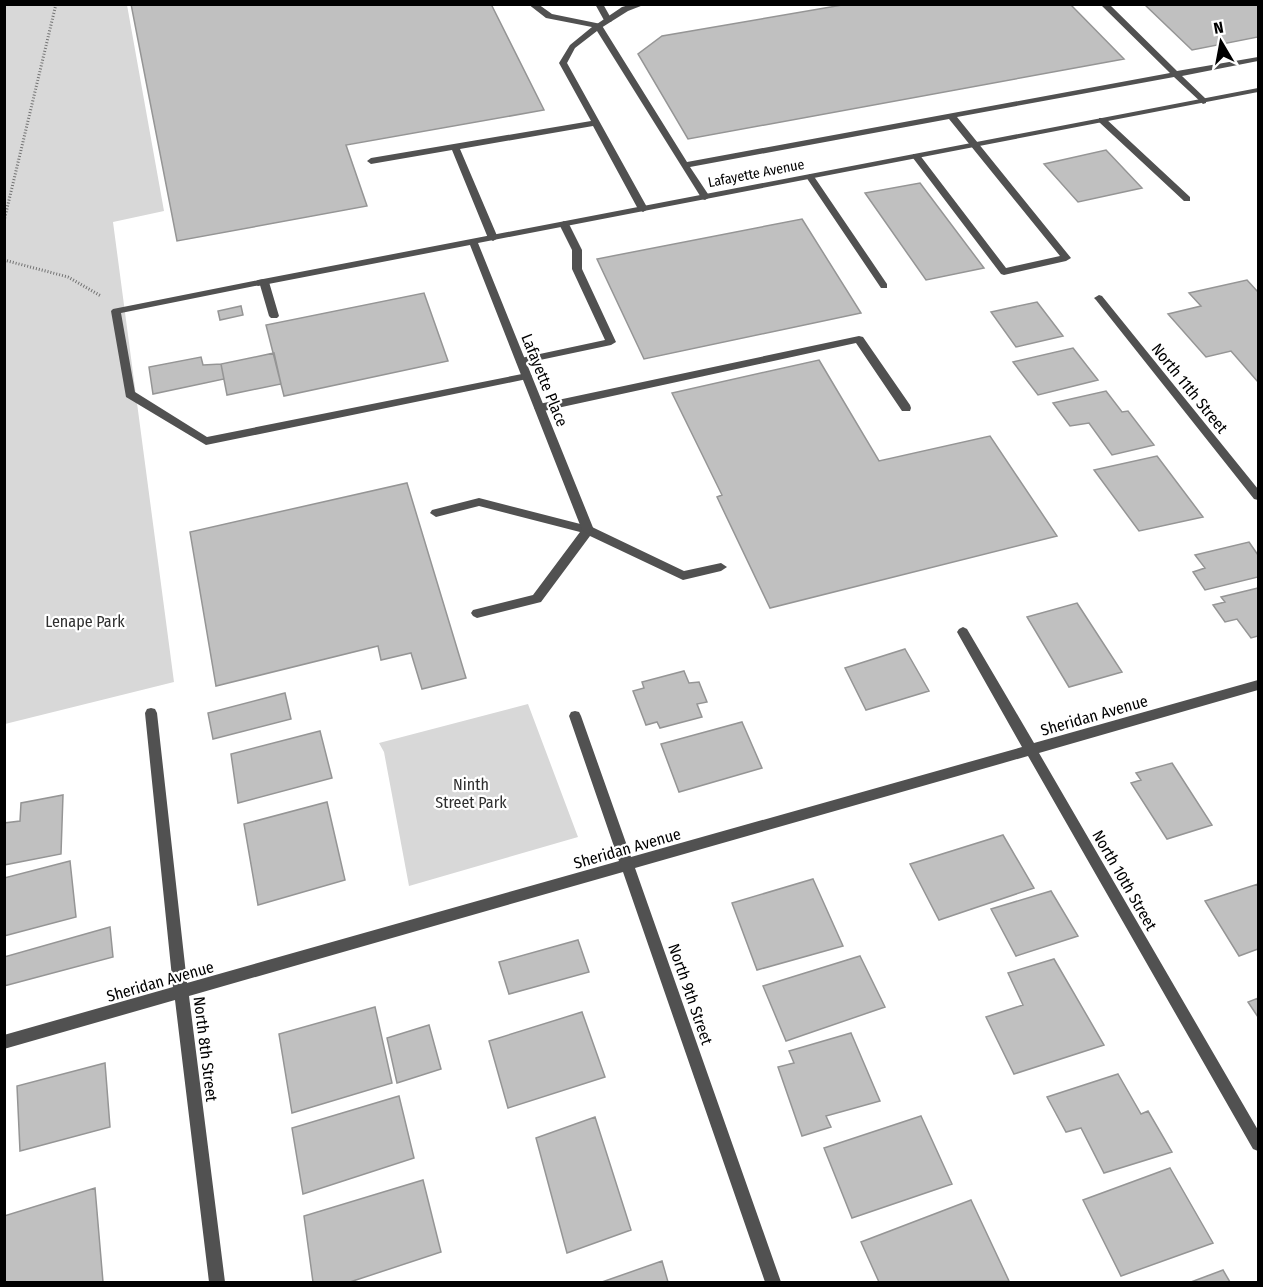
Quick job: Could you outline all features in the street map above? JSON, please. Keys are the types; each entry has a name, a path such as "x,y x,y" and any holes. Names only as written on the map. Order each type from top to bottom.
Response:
{"street":[{"path":"532,4 549,16 598,26 705,197"},
{"path":"599,4 608,20"},
{"path":"642,4 625,9 598,26 573,45 566,53 563,63 643,209"},
{"path":"1104,4 1203,101"},
{"path":"685,165 1258,59"},
{"name":"Lafayette Avenue","path":"116,311 1258,90"},
{"path":"916,156 1004,272 1066,258 951,116"},
{"path":"1102,120 1187,199"},
{"path":"371,161 595,123"},
{"path":"455,147 493,238"},
{"path":"810,177 884,286"},
{"path":"521,362 611,342 577,269 577,250 564,224"},
{"name":"Lafayette Place","path":"473,242 588,530"},
{"path":"261,283 274,316"},
{"name":"North 11th Street","path":"1099,298 1258,496"},
{"path":"116,311 130,394 206,441 526,375"},
{"path":"539,408 860,339 906,408"},
{"path":"436,513 479,502 588,530 683,576 721,567"},
{"path":"477,613 537,599 588,530"},
{"name":"North 10th Street","path":"963,632 1258,1144"},
{"name":"Sheridan Avenue","path":"4,1042 1258,685"},
{"name":"North 8th Street","path":"151,713 181,992 217,1282"},
{"name":"North 9th Street","path":"575,716 772,1282"}],"path":[{"path":"4,221 56,4"},
{"path":"4,260 68,277 99,293 116,311"}],"green space":[{"name":"Lenape Park","path":"4,5 127,5 164,211 113,222 174,682 5,724"},
{"name":"Ninth Street Park","path":"528,704 578,837 409,886 384,752 379,743"}],"building":[{"path":"131,4 491,4 544,110 346,145 367,206 177,241"},
{"path":"848,4 1070,4 1124,59 688,139 638,54 662,36"},
{"path":"1144,4 1258,4 1258,37 1192,50"},
{"path":"1106,150 1142,188 1078,202 1044,164"},
{"path":"920,183 984,268 926,280 865,193"},
{"path":"802,219 861,313 644,359 597,259"},
{"path":"1247,280 1258,292 1258,382 1231,351 1206,357 1168,314 1201,306 1189,293"},
{"path":"424,293 448,361 284,396 266,325"},
{"path":"1037,302 1063,336 1016,347 991,312"},
{"path":"241,306 243,315 220,320 218,311"},
{"path":"1073,348 1098,380 1038,395 1013,362"},
{"path":"274,353 281,384 227,395 221,364"},
{"path":"201,357 203,365 221,364 224,379 153,394 149,367"},
{"path":"819,360 879,461 990,436 1057,536 770,608 717,497 722,495 672,393"},
{"path":"1106,391 1122,412 1128,411 1154,445 1112,455 1089,423 1070,426 1053,403"},
{"path":"1157,456 1203,517 1139,531 1094,470"},
{"path":"407,483 466,678 422,689 411,653 381,660 378,646 216,686 190,532"},
{"path":"1249,542 1258,555 1258,577 1205,590 1193,572 1205,568 1195,555"},
{"path":"1258,588 1258,636 1251,638 1237,619 1225,622 1213,605 1225,602 1221,597"},
{"path":"1077,603 1122,672 1069,687 1027,617"},
{"path":"905,649 929,691 866,710 845,668"},
{"path":"684,671 689,683 699,682 707,702 697,704 702,717 660,728 657,722 646,725 633,691 644,688 642,682"},
{"path":"285,693 291,719 213,739 208,713"},
{"path":"742,722 762,768 679,792 661,744"},
{"path":"320,731 332,778 238,803 231,754"},
{"path":"1172,763 1212,825 1167,839 1131,783 1141,780 1136,773"},
{"path":"63,795 61,854 4,865 4,823 20,821 21,803"},
{"path":"327,802 345,880 258,905 244,824"},
{"path":"1003,835 1034,888 939,920 910,864"},
{"path":"70,861 76,917 4,936 4,878"},
{"path":"813,879 843,946 757,970 732,903"},
{"path":"1258,884 1258,949 1239,956 1205,901"},
{"path":"1051,891 1078,936 1016,956 991,909"},
{"path":"110,927 113,957 4,986 4,957"},
{"path":"578,940 589,972 509,994 499,962"},
{"path":"860,956 885,1007 786,1041 763,986"},
{"path":"1054,959 1104,1045 1014,1074 986,1017 1023,1005 1008,973"},
{"path":"1258,998 1258,1017 1248,1002"},
{"path":"375,1007 392,1083 292,1113 279,1034"},
{"path":"582,1012 605,1077 508,1108 489,1041"},
{"path":"429,1025 441,1069 397,1083 387,1038"},
{"path":"851,1033 880,1101 826,1116 831,1127 802,1136 778,1067 794,1063 789,1051"},
{"path":"105,1063 110,1127 20,1151 17,1086"},
{"path":"1118,1074 1141,1114 1148,1111 1172,1152 1104,1173 1081,1128 1066,1132 1047,1097"},
{"path":"399,1096 414,1158 303,1194 292,1128"},
{"path":"921,1116 952,1184 852,1218 824,1148"},
{"path":"595,1117 631,1230 567,1253 536,1138"},
{"path":"1170,1168 1213,1243 1121,1276 1083,1200"},
{"path":"423,1180 441,1252 350,1282 313,1282 304,1216"},
{"path":"95,1188 103,1282 4,1282 4,1216"},
{"path":"971,1200 1009,1281 879,1282 861,1242"},
{"path":"662,1261 668,1282 602,1282"},
{"path":"1223,1270 1230,1282 1191,1282"}]}
